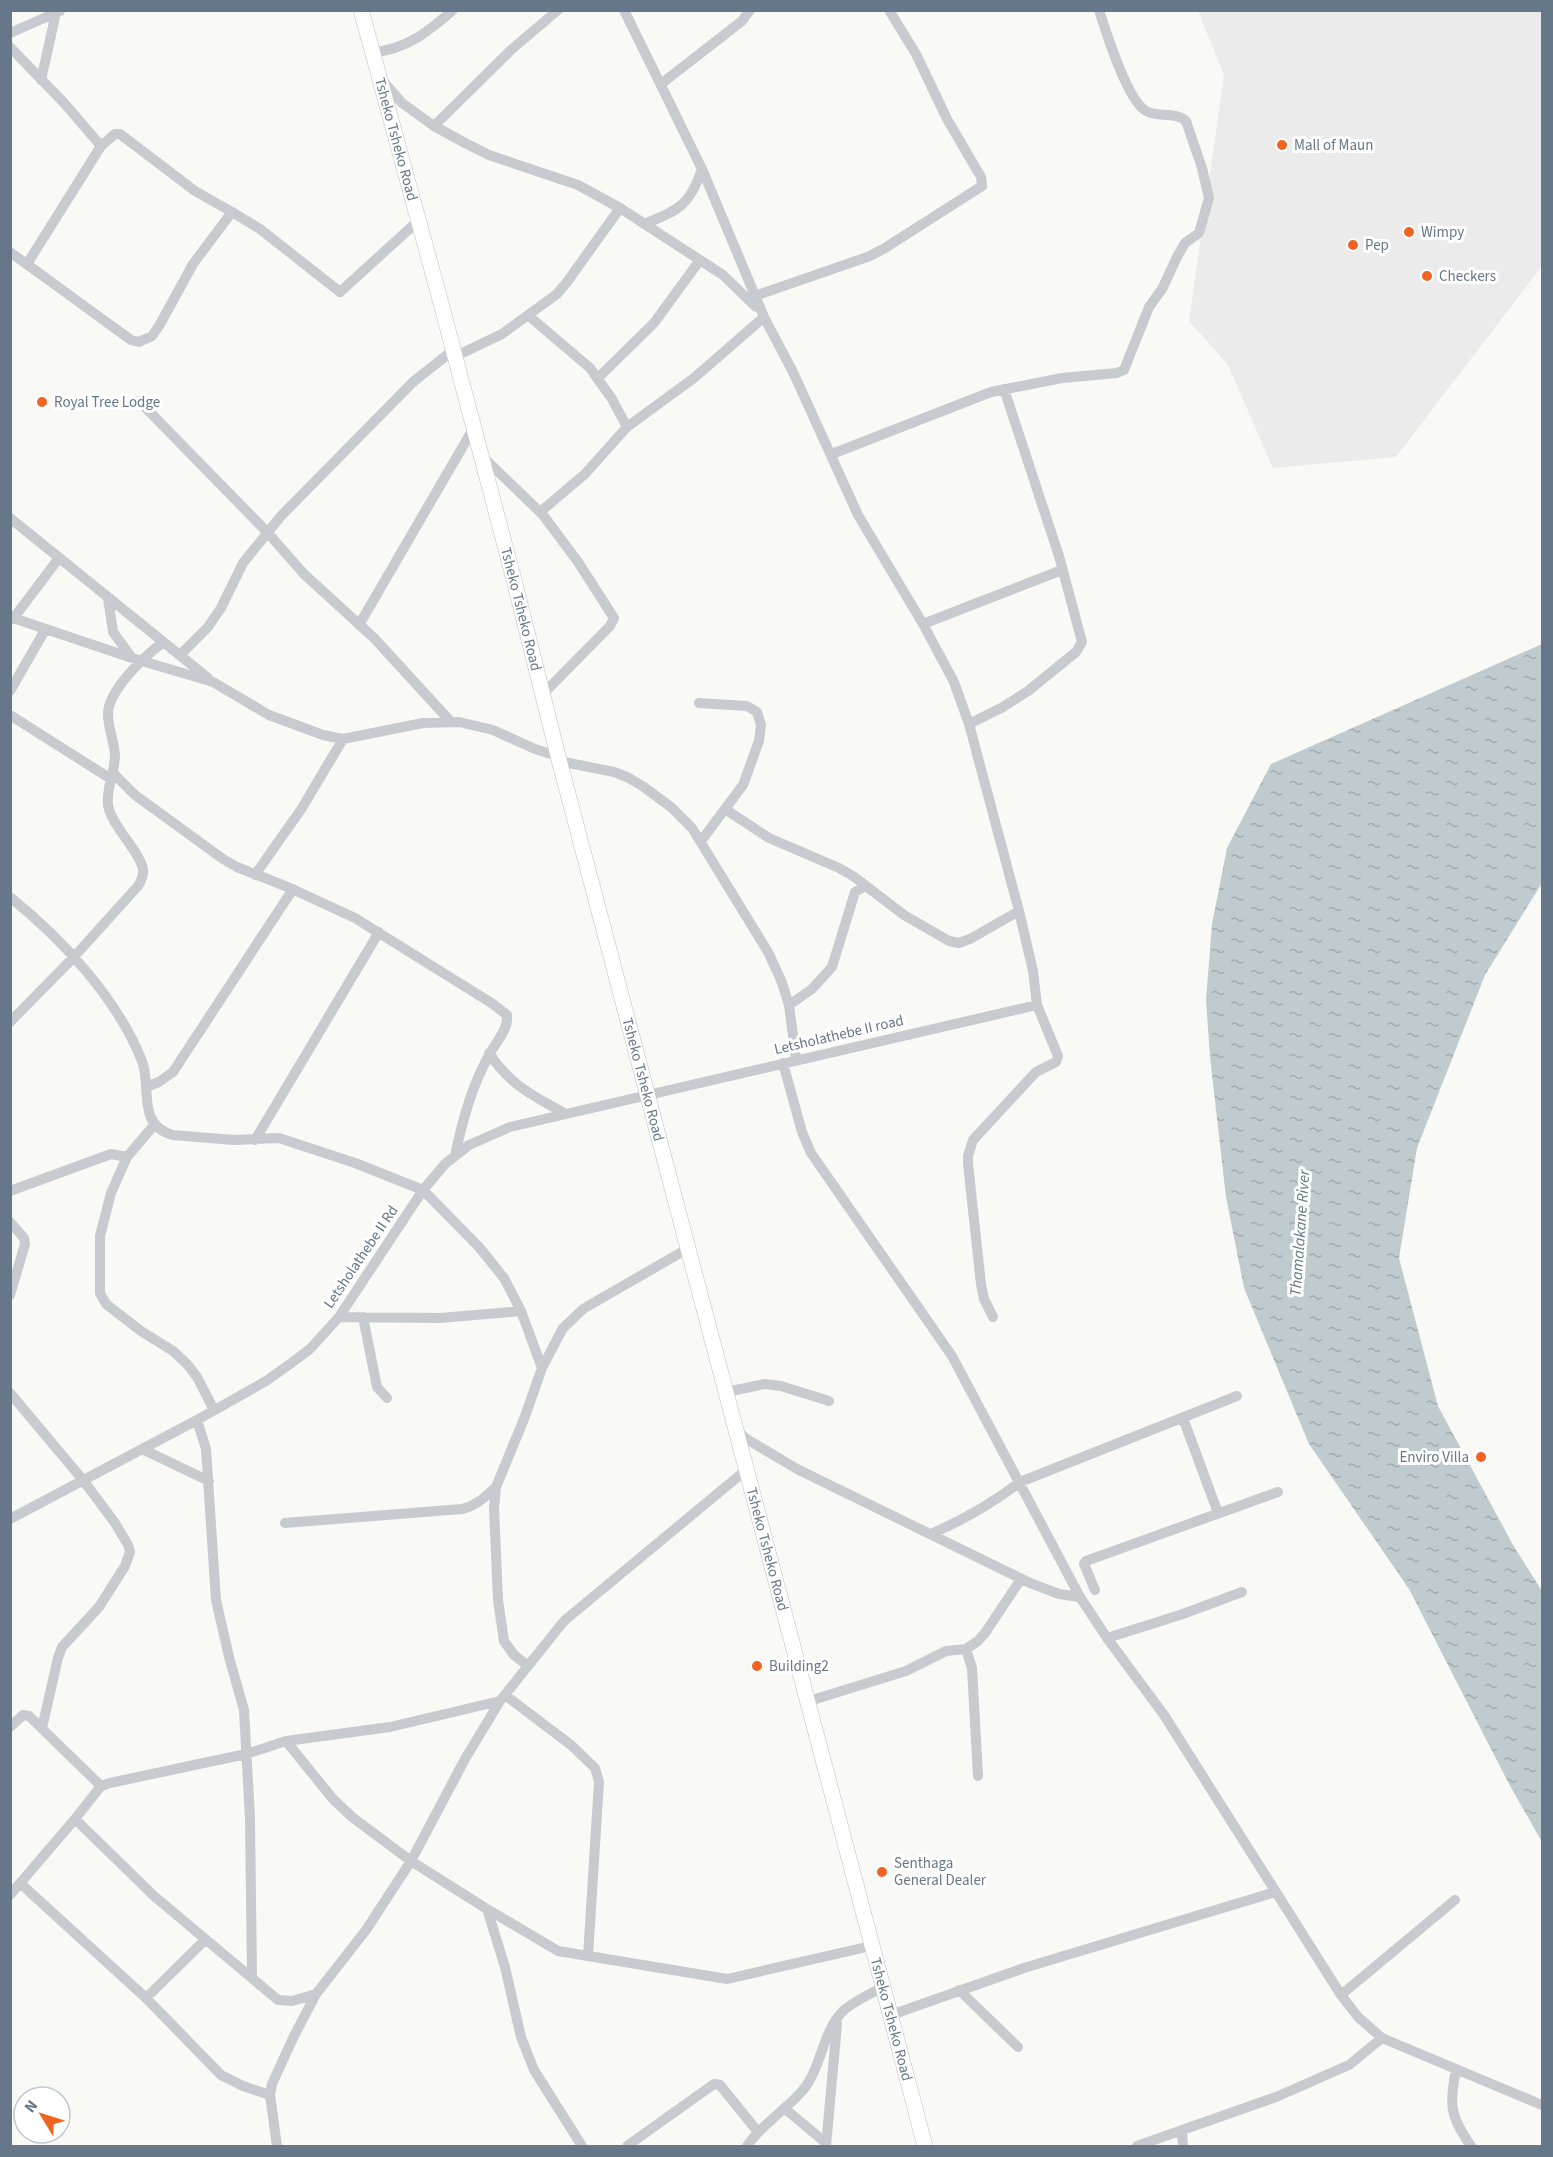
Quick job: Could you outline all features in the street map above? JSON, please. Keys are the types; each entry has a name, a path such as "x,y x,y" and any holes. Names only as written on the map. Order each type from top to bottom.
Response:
{"highway":[{"name":"Tsheko Tsheko Road","path":"361,10 924,2146"}],"street":[{"path":"373,52 385,51 408,43 428,32 453,10"},
{"path":"434,126 512,49 558,10"},
{"path":"624,10 702,169 764,316 832,454 858,515 924,624 954,682 969,724 1019,911 1033,970 1037,1005 1058,1059 1036,1072 1019,1090 973,1140 968,1156 981,1284 984,1299 993,1317"},
{"path":"661,84 742,21 750,10"},
{"path":"755,296 870,256 982,186 981,177 947,119 916,54 890,10"},
{"path":"832,454 1004,389 1062,378 1117,373 1124,370 1149,307 1162,289 1185,243 1199,232 1209,198 1202,168 1186,121 1178,117 1147,112 1142,108 1120,71 1099,10"},
{"path":"10,33 59,12"},
{"path":"41,80 59,12"},
{"path":"10,46 101,146"},
{"path":"379,78 402,103 434,126 489,155 578,185 620,208 738,287 764,316"},
{"path":"27,264 101,146 111,136 120,134 195,191 260,229 340,292 418,221"},
{"path":"644,224 672,214 683,204 697,183 702,169"},
{"path":"180,655 208,627 221,608 243,563 267,532 413,382 432,365 502,334 548,303 567,282 620,208"},
{"path":"10,252 131,340 139,342 152,336 193,264 232,212"},
{"path":"598,378 654,323 700,260"},
{"path":"528,316 582,361 598,378 627,427"},
{"path":"540,512 585,474 627,427 694,378 764,316"},
{"path":"969,724 1028,691 1080,648 1081,637 1062,570 1004,389"},
{"path":"139,401 267,532 304,574 359,625 426,693 451,722"},
{"path":"359,625 473,429"},
{"path":"479,454 540,512 585,571 613,614 615,621 543,694"},
{"path":"10,519 213,682 269,715 343,740 423,723 451,722 493,730 559,758 614,772 644,787 692,828 768,952 789,1005 796,1059"},
{"path":"59,558 12,618 213,682"},
{"path":"924,624 1062,570"},
{"path":"108,598 113,632 137,659"},
{"path":"10,691 45,630"},
{"path":"10,1022 74,958 138,886 143,876 141,862 127,842 108,806 115,756 108,714 109,706 137,659 162,643"},
{"path":"699,703 747,706 757,712 761,725 759,741 743,785 701,841"},
{"path":"10,715 112,776 179,829 223,859 355,918 507,1015 506,1028 489,1053 469,1101 455,1156"},
{"path":"255,875 302,808 343,740"},
{"path":"725,809 769,838 838,868 912,920 949,941 958,943 970,939 1019,911"},
{"path":"789,1005 812,989 832,967 855,892 865,886"},
{"path":"146,1087 159,1082 173,1072 293,889"},
{"path":"10,897 51,933 74,958 116,1012 143,1064 147,1104 155,1124 164,1132 173,1135 234,1140 269,1137 289,1140 423,1190 490,1259 504,1278 521,1311 542,1368"},
{"path":"255,1140 379,932"},
{"name":"Letsholathebe II road","path":"648,1093 1037,1005"},
{"path":"489,1053 498,1067 517,1086 564,1113"},
{"path":"783,1063 802,1132 811,1153 952,1356 1080,1597 1164,1716 1341,1995 1358,2017 1382,2038 1542,2105"},
{"name":"Letsholathebe II Rd","path":"10,1519 266,1381 310,1348 339,1317 423,1190 445,1164 469,1145 510,1126 648,1093"},
{"path":"155,1124 127,1157 111,1192 100,1236 100,1293 106,1304 141,1331 173,1351 187,1364 197,1377 214,1410"},
{"path":"10,1191 111,1154 127,1157"},
{"path":"10,1222 24,1238 25,1244 10,1295"},
{"path":"527,1665 507,1647 501,1627 494,1508 496,1487 542,1368 564,1328 583,1309 687,1249"},
{"path":"339,1317 440,1318 521,1311"},
{"path":"363,1317 377,1388 387,1398"},
{"path":"726,1392 765,1384 781,1386 830,1401"},
{"path":"10,1393 83,1480 115,1523 130,1552 125,1566 99,1607 62,1647 42,1728"},
{"path":"930,1534 974,1514 1020,1482 1238,1396"},
{"path":"1184,1418 1218,1513"},
{"path":"197,1420 205,1441 216,1600 242,1700 250,1818 252,1978"},
{"path":"735,1426 745,1438 762,1449 930,1534 1046,1590 1080,1597"},
{"path":"142,1449 209,1481"},
{"path":"277,2146 270,2095 276,2073 316,1994 366,1930 411,1861 465,1759 502,1698 564,1621 746,1470"},
{"path":"285,1522 462,1509 478,1502 496,1487"},
{"path":"1095,1590 1084,1564 1086,1561 1278,1492"},
{"path":"806,1702 906,1671 946,1651 966,1649 985,1633 1021,1579"},
{"path":"1107,1638 1242,1592"},
{"path":"966,1649 972,1668 978,1776"},
{"path":"10,1895 101,1786 246,1754 286,1742 390,1727 502,1698 572,1745 592,1764 598,1774 588,1956"},
{"path":"10,1726 25,1714 101,1786"},
{"path":"286,1742 343,1810 411,1861 487,1909 567,1953 727,1979 871,1946"},
{"path":"75,1819 154,1896 278,2000 292,2001 316,1994"},
{"path":"20,1883 146,1998 221,2075 243,2086 270,2095"},
{"path":"891,2015 959,1990 1275,1892"},
{"path":"1341,1995 1455,1900"},
{"path":"487,1909 505,1967 521,2037 534,2070 582,2146"},
{"path":"146,1998 206,1939"},
{"path":"741,2146 784,2108 812,2079 829,2036 845,2010 883,1987"},
{"path":"959,1990 1018,2047"},
{"path":"826,2145 838,2019"},
{"path":"1137,2146 1276,2097 1349,2065 1382,2038"},
{"path":"1456,2070 1451,2097 1454,2115 1459,2130 1472,2146"},
{"path":"627,2146 714,2084 720,2085 756,2134"},
{"path":"784,2108 826,2145"},
{"path":"1182,2131 1183,2146"},
{"path":"747,2146 756,2134"}],"shaded area":[{"path":"1198,11 1542,11 1542,266 1396,457 1273,468 1228,365 1189,321 1224,75"}],"water":[{"name":"Thamalakane River","path":"1542,644 1542,883 1485,975 1417,1148 1399,1258 1438,1406 1513,1545 1542,1591 1542,1842 1509,1784 1409,1589 1309,1444 1244,1288 1226,1197 1206,1000 1212,924 1227,848 1271,764"}],"place":[{"name":"Mall of Maun","path":"1282,145"},
{"name":"Wimpy","path":"1409,232"},
{"name":"Pep","path":"1353,245"},
{"name":"Checkers","path":"1427,276"},
{"name":"Royal Tree Lodge","path":"42,402"},
{"name":"Enviro Villa","path":"1481,1457"},
{"name":"Building2","path":"757,1666"},
{"name":"Senthaga General Dealer","path":"882,1872"}]}
